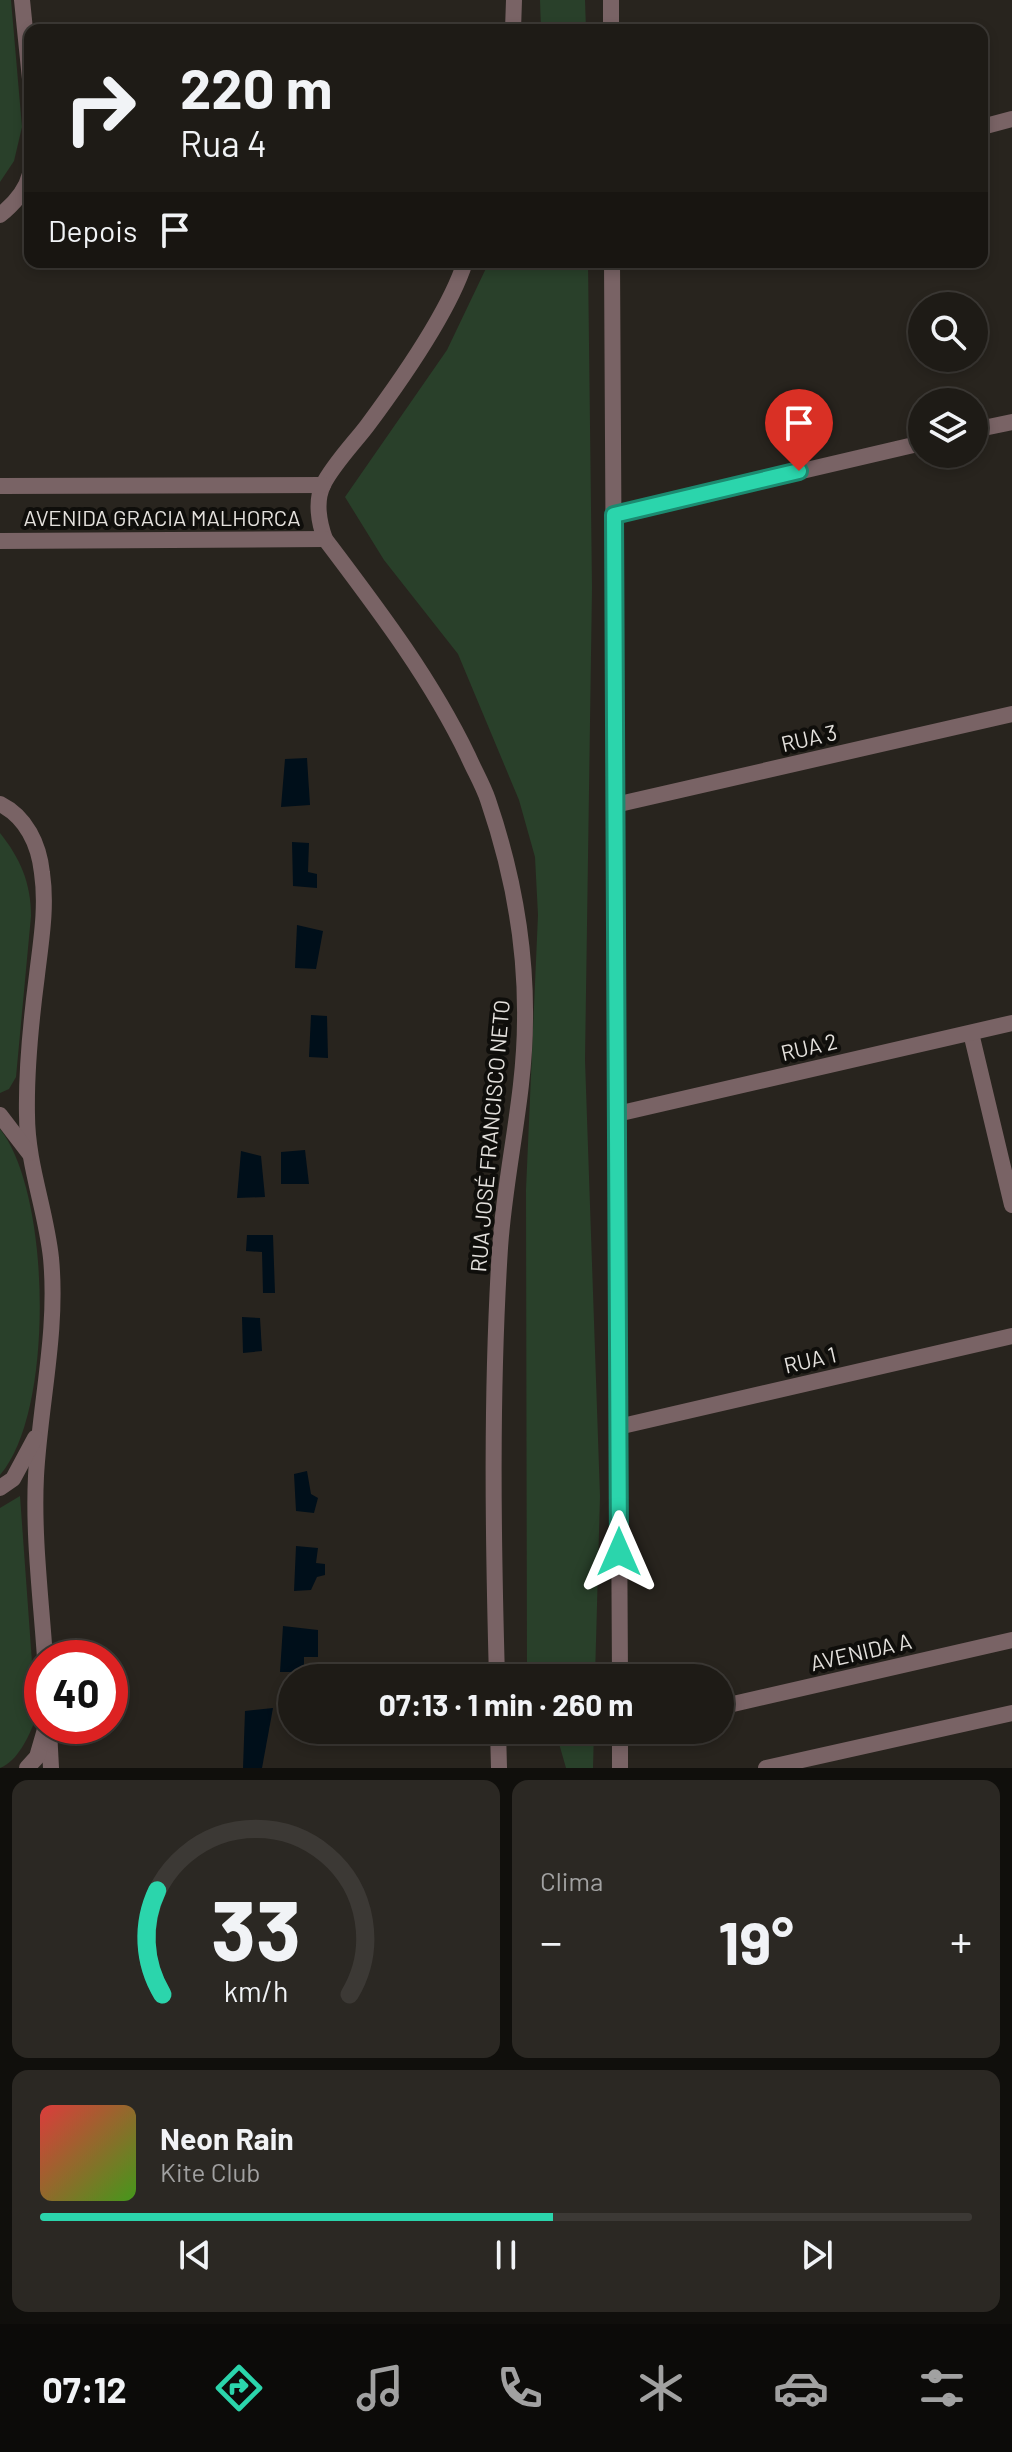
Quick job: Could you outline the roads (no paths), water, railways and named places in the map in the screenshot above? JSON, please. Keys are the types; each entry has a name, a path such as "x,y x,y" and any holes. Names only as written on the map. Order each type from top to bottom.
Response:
{"street":[{"path":"22,0 24,24"},
{"path":"513,24 514,0"},
{"path":"611,0 611,24"},
{"path":"988,125 1012,119"},
{"path":"0,215 10,207 24,184"},
{"path":"323,485 381,407 427,335 462,268"},
{"path":"612,268 620,1664"},
{"path":"988,427 1012,422"},
{"path":"614,515 908,446"},
{"name":"AVENIDA GRACIA MALHORCA","path":"0,486 323,485"},
{"name":"RUA JOSÉ FRANCISCO NETO","path":"323,485 319,512 325,539 418,668 455,730 487,797 506,860 518,920 524,972 525,1022 500,1247 494,1547 497,1664"},
{"name":"AVENIDA GRACIA MALHORCA","path":"0,541 325,539"},
{"name":"RUA 3","path":"615,805 1012,714"},
{"path":"0,804 13,810 26,825 35,843 42,871 44,910 27,1087 30,1154 51,1257 52,1326 40,1427 36,1512 44,1640"},
{"name":"RUA 2","path":"617,1114 1012,1023"},
{"path":"971,1033 1012,1205"},
{"path":"0,1115 30,1154"},
{"name":"RUA 1","path":"618,1427 1012,1336"},
{"path":"0,1488 13,1479 40,1427"},
{"name":"AVENIDA A","path":"734,1704 1012,1640"},
{"path":"766,1768 1012,1713"},
{"path":"27,1768 37,1757 41,1744"},
{"path":"49,1744 51,1768"},
{"path":"498,1744 499,1768"},
{"path":"620,1744 620,1768"}],"water":[{"path":"307,758 310,805 281,807 285,759"},
{"path":"292,842 309,843 308,872 317,874 317,888 293,886"},
{"path":"297,925 323,931 316,969 295,968"},
{"path":"311,1015 327,1016 328,1058 309,1057"},
{"path":"305,1150 309,1184 281,1184 281,1152"},
{"path":"241,1151 261,1156 265,1197 237,1198"},
{"path":"247,1235 273,1235 275,1293 263,1293 262,1252 246,1251"},
{"path":"242,1317 260,1318 262,1351 243,1353"},
{"path":"307,1471 311,1494 318,1498 314,1513 296,1511 294,1474"},
{"path":"296,1546 318,1548 316,1563 325,1564 325,1575 317,1577 311,1590 294,1591"},
{"path":"283,1626 318,1630 318,1657 304,1657 304,1664 281,1664"},
{"path":"273,1708 262,1768 243,1768 245,1711"}]}
